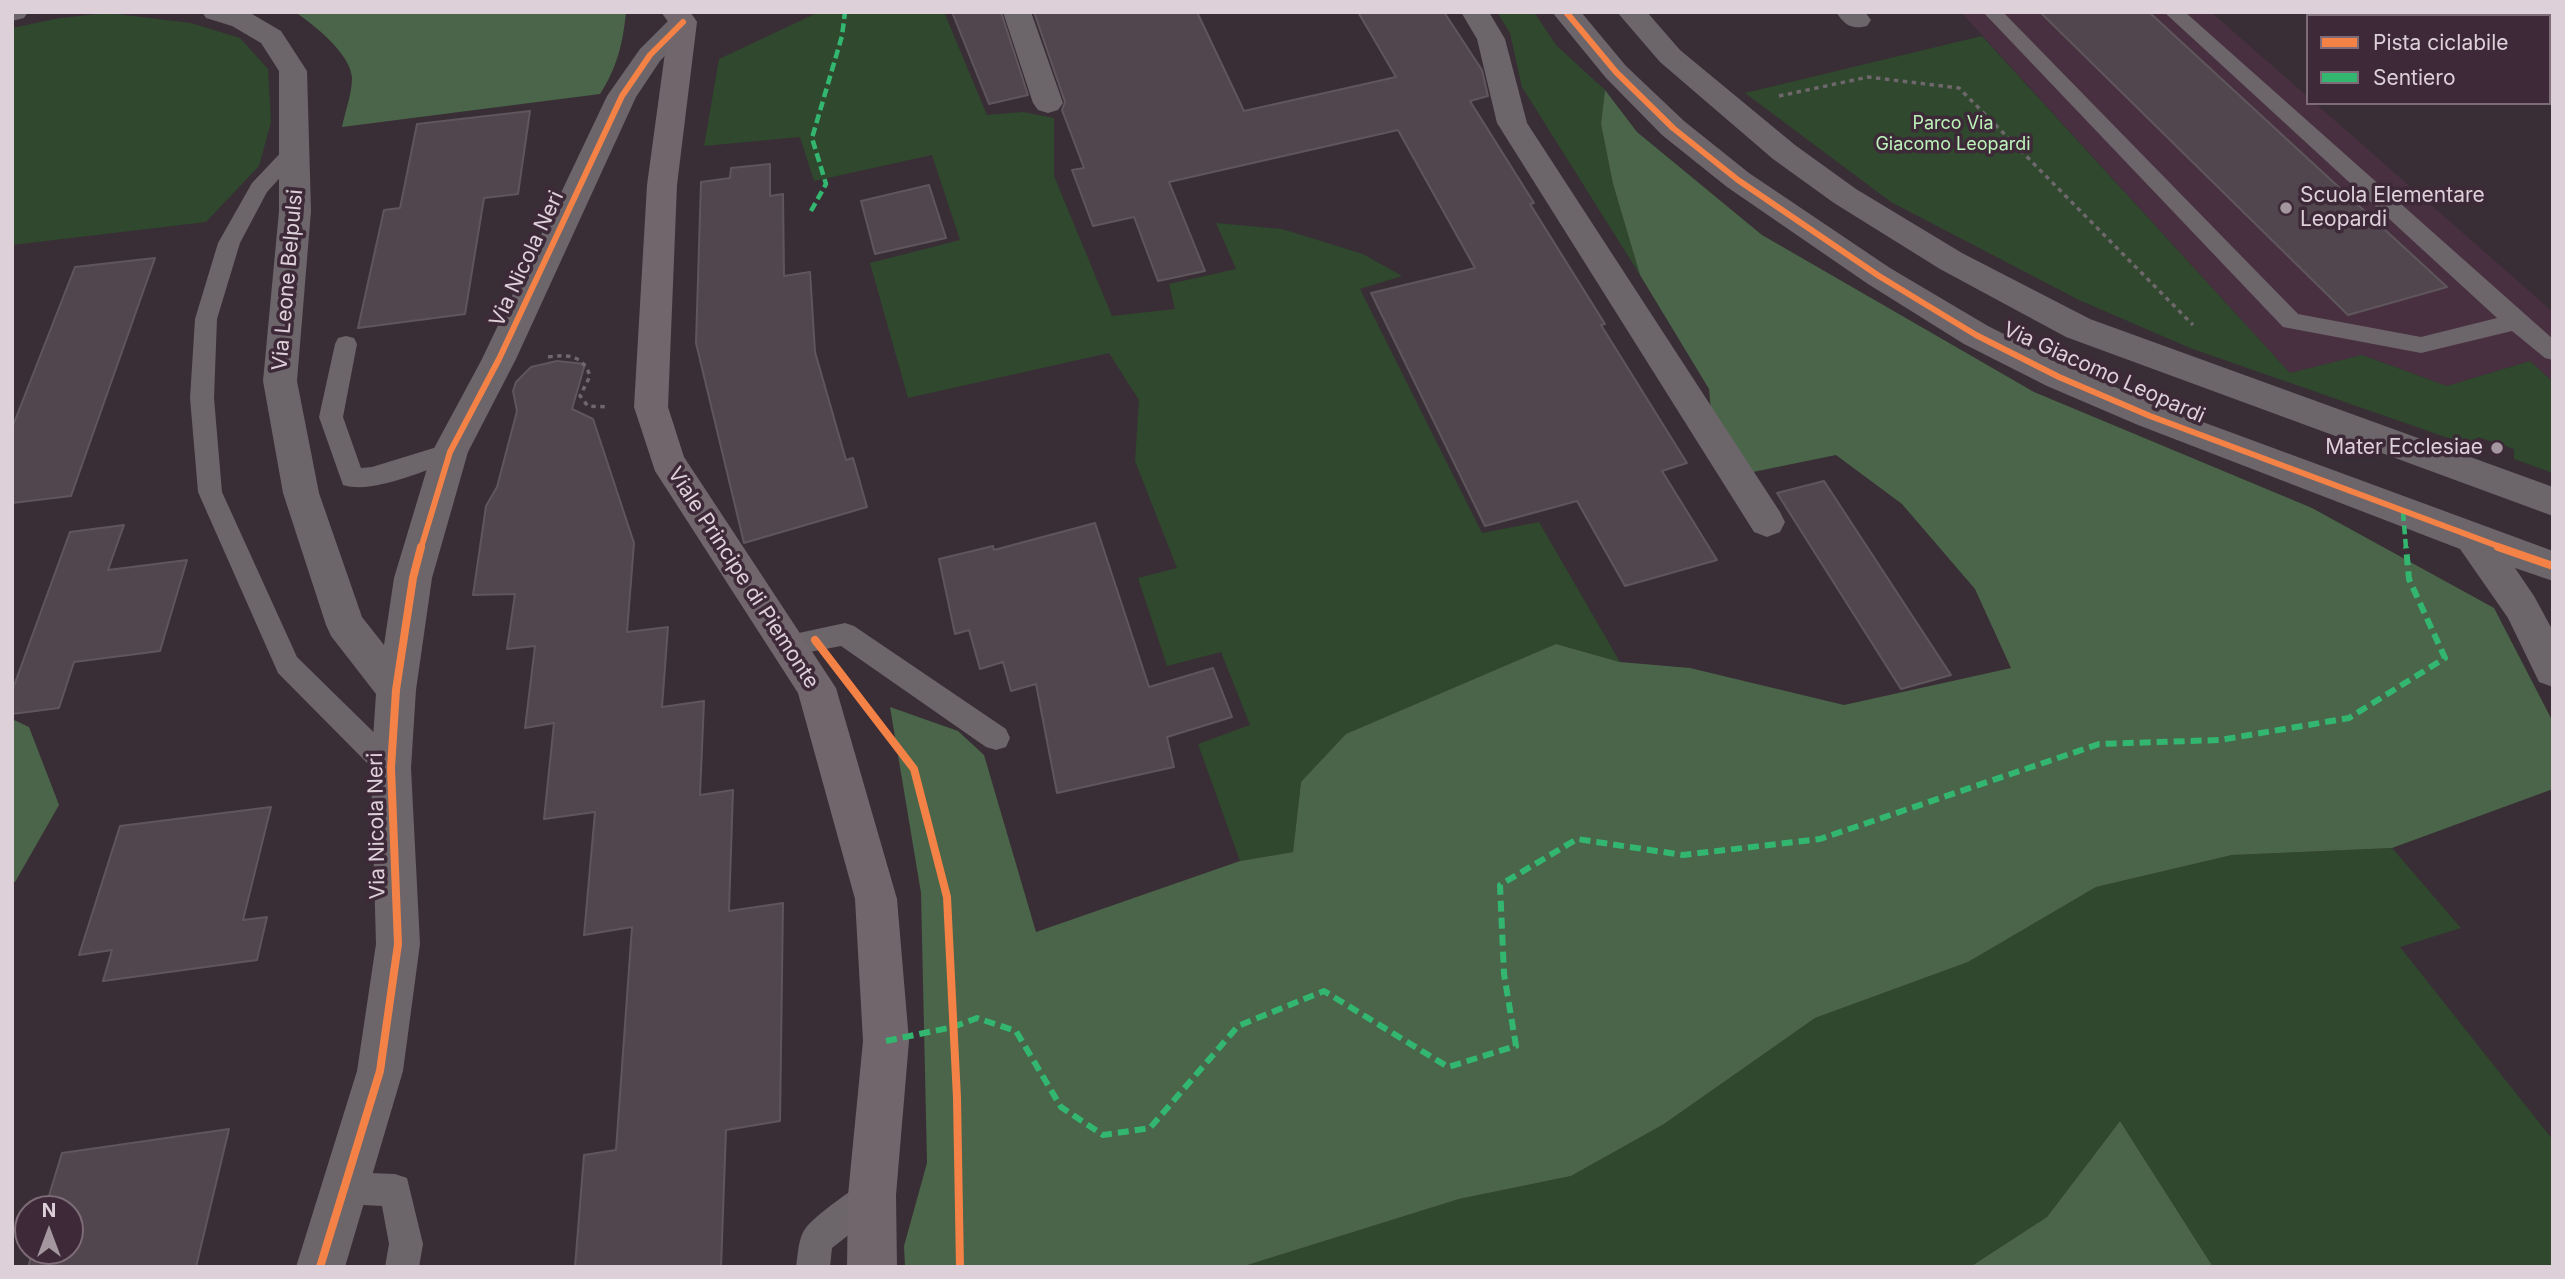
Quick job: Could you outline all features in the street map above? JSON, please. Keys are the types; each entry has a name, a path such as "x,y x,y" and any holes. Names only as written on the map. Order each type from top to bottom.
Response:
{"street":[{"name":"Via Leone Belpulsi","path":"216,12 242,20 271,37 293,71 295,211 279,381 301,493 345,625 396,690"},
{"path":"1017,12 1048,103"},
{"path":"1475,12 1491,39 1512,123 1768,522"},
{"name":"Via Giacomo Leopardi","path":"1566,12 1616,72 1673,128 1789,216 1879,276 1976,335 2059,377 2150,416 2553,566"},
{"name":"Via Giacomo Leopardi","path":"1631,12 1670,56 1784,152 1845,195 1951,261 2078,328 2553,502"},
{"name":"Via Nicola Neri","path":"320,1267 380,1072 398,944 391,768 396,690 414,578 450,452 499,359 622,96 679,17"},
{"name":"Viale Principe di Piemonte","path":"679,17 662,185 651,407 668,461 816,688 876,899 886,1041 872,1195 872,1267"},
{"path":"2150,416 2171,363"},
{"path":"2473,538 2521,607 2553,670"}],"lane":[{"path":"1992,12 2291,321 2421,345 2516,322"},
{"path":"2174,12 2516,322 2553,352"},
{"path":"296,149 260,188 229,243 206,319 202,398 210,492 287,665 391,768"},
{"path":"346,344 331,417 352,478 372,477 450,452"},
{"path":"789,645 845,634 996,738"},
{"path":"344,1188 395,1189 406,1244 402,1267"},
{"path":"813,1267 817,1239 872,1195"}],"path":[{"path":"1730,107 1868,77 1959,88 2210,341 2233,387"},
{"path":"499,359 530,363 562,355 578,358 587,365 590,376 587,388 580,396 589,406 651,407"}],"shaded area":[{"name":"Scuola Elementare Leopardi","path":"1961,12 2211,12 2306,95 2306,105 2317,105 2553,312 2553,382 2530,361 2447,386 2362,355 2290,373"}],"green space":[{"path":"295,12 626,12 618,55 600,94 342,127 351,90 350,69 330,40"},
{"path":"819,12 944,12 987,115 1023,112 1054,118 1054,176 1112,316 1175,309 1169,284 1236,269 1216,223 1282,229 1363,254 1402,276 1360,289 1482,533 1539,522 1620,662 1556,644 1301,782 1293,852 1240,861 1198,744 1250,725 1221,652 1167,666 1138,578 1177,568 1135,461 1139,400 1109,353 908,398 870,263 960,240 932,155 814,181 800,137 704,146 719,59"},
{"path":"1497,12 1534,12 1556,45 1605,90 1601,124 1613,184 1640,275 1522,87 1510,33"},
{"path":"108,13 191,23 240,38 268,69 271,122 259,166 206,222 12,245 12,28 60,18"},
{"name":"Parco Via Giacomo Leopardi","path":"1982,36 2290,373 2362,355 2447,386 2530,361 2553,382 2553,473 2514,459 2514,449 2478,437 2474,447 2190,348 2079,300 1891,202 1745,93"},
{"path":"1605,90 1637,132 1762,235 2034,392 2312,508 2494,608 2553,722 2553,789 2392,848 2232,855 2096,887 1968,962 1815,1018 1664,1124 1571,1176 1459,1199 1241,1267 905,1267 904,1246 927,1163 921,893 890,707 958,731 984,755 1036,932 1240,861 1293,852 1301,782 1346,734 1556,644 1620,662 1690,668 1844,705 2011,668 1975,589 1902,504 1836,455 1753,472 1711,411 1709,389 1640,275 1613,184 1601,124"},
{"path":"12,719 29,727 59,805 15,882 12,882"},
{"path":"2392,848 2461,928 2400,947 2553,1140 2553,1267 2213,1267 2120,1121 2047,1217 1970,1267 1241,1267 1459,1199 1571,1176 1664,1124 1815,1018 1968,962 2096,887 2232,855"},
{"path":"2120,1121 2213,1267 1970,1267 2047,1217"}],"building":[{"path":"952,12 1001,12 1028,95 989,104"},
{"path":"1034,12 1197,12 1244,111 1396,77 1358,12 1444,12 1482,70 1488,96 1470,101 1605,324 1601,325 1687,463 1662,471 1717,560 1625,586 1577,501 1485,526 1371,293 1475,268 1398,130 1169,182 1205,271 1158,281 1134,217 1093,226 1072,170 1084,168 1062,110 1065,102"},
{"path":"2040,12 2149,12 2447,287 2348,315"},
{"path":"530,111 518,194 484,198 465,314 358,328 384,210 400,208 417,124"},
{"path":"770,164 770,196 783,194 784,276 810,272 815,352 846,460 853,458 867,507 744,543 696,343 701,182 730,178 731,168"},
{"path":"929,185 946,238 875,254 861,201"},
{"path":"155,258 71,496 12,503 12,428 75,267"},
{"path":"557,361 585,364 572,409 593,419 634,543 627,632 668,627 662,707 704,701 700,795 733,790 729,911 783,903 780,1121 726,1130 721,1267 575,1267 584,1155 616,1150 632,927 584,935 595,812 544,819 554,723 525,728 535,646 507,649 515,594 473,595 486,506 497,487 517,411 513,391 516,382 531,367"},
{"path":"1824,481 1951,675 1901,689 1777,493"},
{"path":"1095,523 1149,687 1213,668 1232,717 1167,737 1174,767 1057,793 1036,684 1011,691 1003,662 980,669 969,630 955,634 939,559 993,546 994,550"},
{"path":"124,525 108,570 187,560 160,651 74,662 59,708 12,714 12,691 70,532"},
{"path":"271,807 243,920 267,917 257,960 103,981 112,950 79,955 120,826"},
{"path":"229,1129 196,1267 28,1267 84,1265 84,1195 49,1195 62,1153"}],"marked path":[{"path":"811,211 826,184 812,138 842,36 845,12"},
{"path":"886,1041 953,1027 977,1018 1016,1031 1061,1107 1103,1135 1150,1128 1238,1026 1324,991 1448,1067 1516,1046 1504,974 1500,885 1577,839 1683,855 1820,839 2099,744 2220,740 2349,718 2445,658 2409,579 2403,512"}],"cycle path":[{"path":"1566,12 1616,72 1673,128 1738,180 1879,276 1976,335 2059,377 2150,416 2553,566"},
{"path":"320,1267 380,1071 398,944 391,768 396,690 413,578 433,504 450,452 499,359 622,96 650,55 683,22"},
{"path":"815,640 914,769 947,897 957,1098 960,1267"}],"place":[{"name":"Scuola Elementare Leopardi","path":"2286,208"},
{"name":"Mater Ecclesiae","path":"2497,448"}]}
